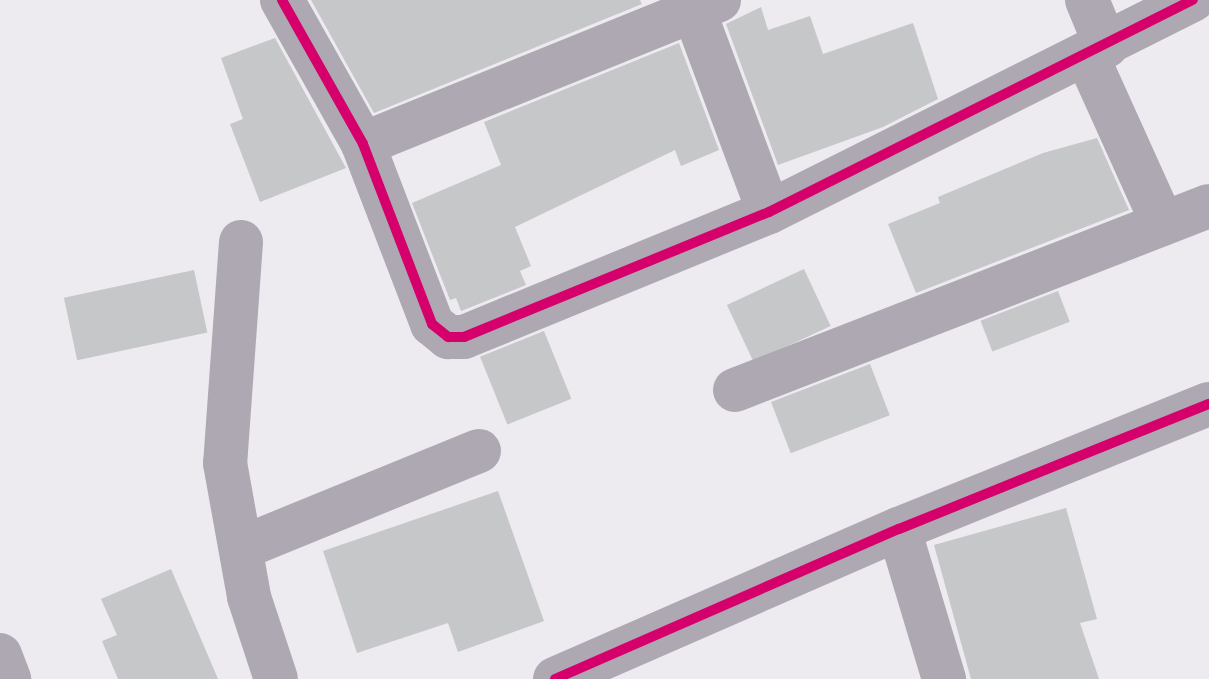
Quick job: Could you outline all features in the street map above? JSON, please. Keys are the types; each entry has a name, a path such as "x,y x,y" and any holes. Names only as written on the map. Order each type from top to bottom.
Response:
{"street":[{"path":"282,0 363,144 432,324 448,337 464,337 769,212 1097,51 1193,0"},
{"path":"1087,0 1097,51 1163,224"},
{"path":"363,144 701,4 769,212"},
{"path":"735,390 1209,206"},
{"path":"241,242 225,463 249,597 276,679"},
{"path":"555,679 899,529 1209,404"},
{"path":"241,548 479,451"},
{"path":"899,529 944,679"},
{"path":"0,655 9,679"}],"building":[{"path":"311,0 640,0 642,4 374,113"},
{"path":"761,7 768,30 810,16 823,54 913,23 938,99 883,127 778,165 726,24"},
{"path":"275,38 346,168 260,202 230,124 243,119 221,58"},
{"path":"679,43 719,150 681,166 675,150 515,227 531,266 520,271 526,285 461,311 456,298 450,300 412,203 501,165 484,122"},
{"path":"1097,138 1129,210 916,293 888,224 940,203 938,197 1043,153"},
{"path":"804,269 831,326 754,362 727,305"},
{"path":"194,270 207,333 77,360 64,298"},
{"path":"1058,291 1070,322 992,352 981,321"},
{"path":"544,331 571,399 507,425 480,357"},
{"path":"870,364 890,415 791,453 771,402"},
{"path":"498,491 544,621 458,652 448,623 357,653 323,551"},
{"path":"1066,508 1097,619 1080,623 1099,679 971,679 934,545"},
{"path":"171,569 218,679 118,679 102,641 117,635 101,599"}],"cycle path":[{"path":"282,0 363,144 432,324 448,337 464,337 769,212 1193,0"},
{"path":"555,679 899,529 1209,404"}]}
